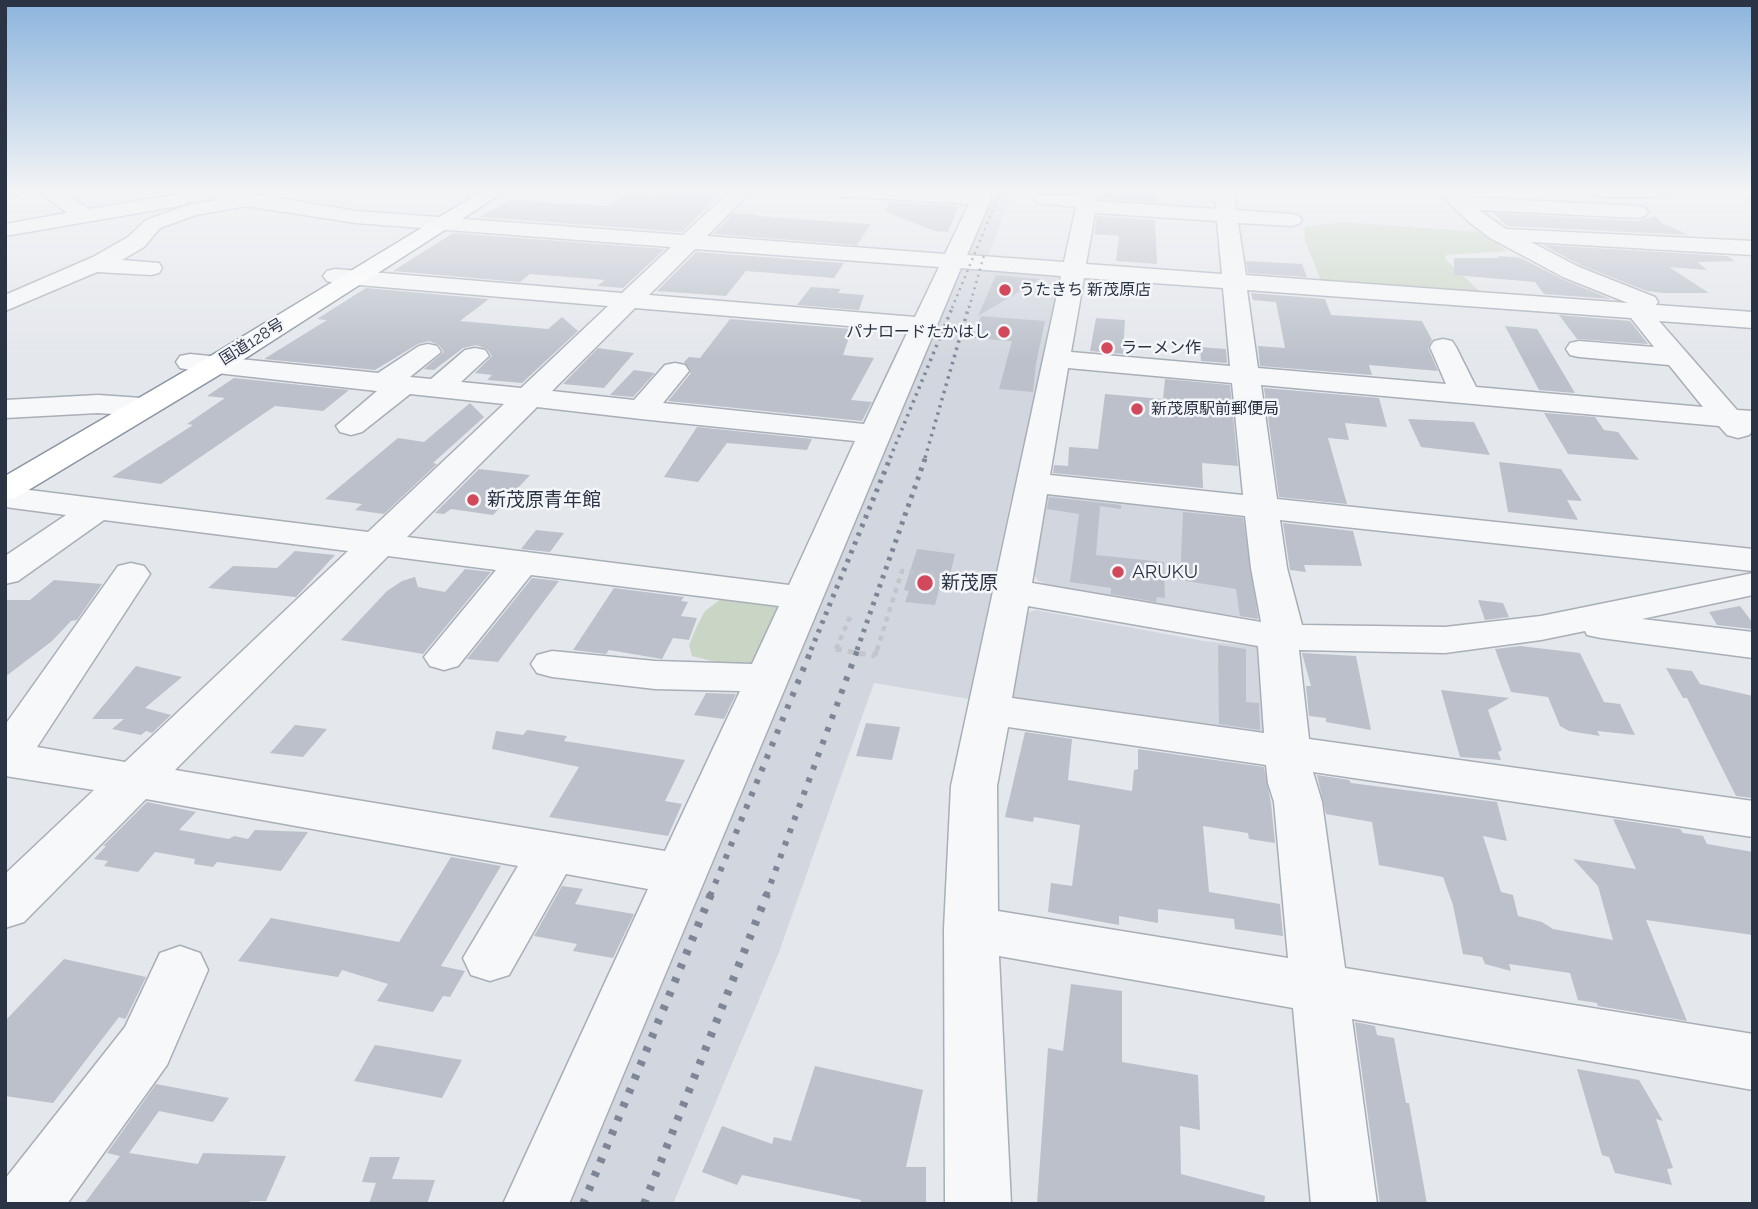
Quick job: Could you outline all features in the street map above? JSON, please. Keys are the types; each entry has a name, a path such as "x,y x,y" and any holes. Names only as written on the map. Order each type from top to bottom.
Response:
{"highway":[{"name":"国道128号","path":"5,470 202,364 395,246"},
{"name":"国道128号","path":"5,490 128,406"}],"street":[{"path":"5,304 76,246"},
{"path":"102,246 151,268"},
{"path":"5,907 683,246"},
{"path":"845,246 951,262 1640,314 1753,320"},
{"path":"536,1204 958,246"},
{"path":"978,1204 971,929 974,786 1077,246"},
{"path":"1230,246 1269,568 1282,626 1278,646 1288,754 1298,802 1344,1204"},
{"path":"1523,246 1571,272 1753,343"},
{"path":"1722,246 1753,248"},
{"path":"345,277 923,325"},
{"path":"1640,314 1676,357 1740,419 1753,447"},
{"path":"1443,347 1465,395"},
{"path":"1578,349 1676,357"},
{"path":"351,426 428,352"},
{"path":"436,389 475,356"},
{"path":"1057,359 1740,419"},
{"path":"202,364 874,434"},
{"path":"641,411 675,370"},
{"path":"5,408 128,406"},
{"path":"1034,483 1753,560"},
{"path":"5,497 803,598"},
{"path":"5,573 97,509"},
{"path":"444,657 523,561"},
{"path":"131,574 6,759 680,874"},
{"path":"1010,591 1223,629 1281,636 1339,640 1446,640 1571,622 1753,584"},
{"path":"1571,622 1753,645"},
{"path":"552,664 655,675 768,678"},
{"path":"988,709 1753,820"},
{"path":"490,958 553,852"},
{"path":"971,929 1753,1062"},
{"path":"27,1204 146,1046 180,970"}],"path":[{"path":"850,617 836,649 875,656 902,570 950,576"}],"shaded area":[{"path":"969,246 992,246 986,262 1060,276 1015,498 1011,499 969,699 874,683 779,952 673,1204 554,1204"},
{"path":"1048,491 1256,512 1271,621 1128,600 1050,586 1039,581 1033,574"},
{"path":"1035,610 1204,641 1268,648 1275,740 1007,706 1024,614"}],"green space":[{"path":"1308,246 1501,246 1508,251 1446,255 1445,259 1488,299 1323,286"},
{"path":"721,599 789,606 763,664 743,669 692,656 689,645 696,628 705,611"}],"building":[{"path":"432,246 631,246 665,249 623,288 597,286 605,280 530,274 520,282 393,271"},
{"path":"1118,246 1156,246 1157,264 1116,261"},
{"path":"1546,246 1727,256 1735,261 1698,262 1707,270 1669,267 1709,293 1647,291 1580,265"},
{"path":"696,252 844,263 834,278 746,271 726,296 657,291"},
{"path":"1498,256 1521,258 1562,279 1611,299 1544,294 1535,282 1454,275 1454,258 1499,258"},
{"path":"1246,261 1302,264 1307,277 1248,273"},
{"name":"うたきち 新茂原店","path":"996,275 1040,279 978,316"},
{"path":"811,287 841,289 838,293 864,295 859,310 797,305"},
{"path":"366,288 489,299 460,321 548,329 562,317 578,331 522,383 487,380 492,375 475,373 492,356 487,349 476,345 463,348 434,370 424,369 444,352 439,345 429,341 418,344 375,370 264,359 327,320 317,319"},
{"path":"1251,293 1325,299 1331,315 1422,321 1432,340 1428,348 1438,371 1369,365 1372,375 1260,366 1258,346 1285,348 1276,302 1253,300"},
{"path":"1559,315 1630,321 1648,344 1577,339"},
{"path":"981,316 1045,321 1033,392 999,389 1012,341 972,338"},
{"path":"1096,318 1125,320 1123,354 1090,351"},
{"path":"730,319 852,329 843,355 874,358 851,400 872,402 862,421 668,401 691,373 684,362 689,357 700,358"},
{"path":"1505,326 1537,329 1575,393 1539,390"},
{"path":"1200,347 1226,349 1227,363 1201,361"},
{"path":"598,348 634,353 604,388 563,384"},
{"path":"634,370 655,373 633,397 610,395"},
{"path":"234,378 349,390 323,411 275,406 161,484 112,477 193,425 187,424 225,398 207,396"},
{"path":"1165,379 1230,385 1238,466 1202,463 1203,488 1053,473 1054,465 1068,466 1069,447 1098,449 1105,394 1163,399"},
{"path":"1264,388 1379,398 1387,427 1345,423 1349,440 1328,438 1347,504 1279,497"},
{"path":"470,403 484,417 433,463 437,464 384,514 355,510 362,504 325,499 398,438 424,442"},
{"path":"1544,413 1595,417 1604,430 1618,432 1639,460 1568,454"},
{"path":"1408,419 1474,422 1490,455 1421,447"},
{"path":"697,427 812,439 807,450 727,443 698,482 664,477"},
{"path":"1499,462 1561,469 1582,501 1567,500 1578,520 1508,512"},
{"path":"479,469 530,475 493,515 451,509 444,514 435,513"},
{"path":"1049,497 1121,505 1121,509 1100,506 1096,555 1164,562 1165,598 1157,597 1156,602 1111,594 1111,588 1070,582 1079,514 1047,509"},
{"path":"1183,512 1243,518 1258,619 1240,616 1236,589 1180,580"},
{"path":"1283,523 1353,531 1362,566 1304,565 1306,572 1290,570"},
{"path":"536,530 564,533 550,552 521,549"},
{"path":"917,549 955,554 948,583 941,582 935,605 905,602 909,591 904,590"},
{"path":"295,551 335,555 296,597 208,588 233,566 277,568"},
{"path":"465,569 491,572 423,654 341,640 387,591 402,581 415,577 418,587 445,592"},
{"path":"532,578 559,581 498,662 467,659"},
{"path":"54,580 102,584 77,620 71,621 52,641 5,677 5,600 30,600"},
{"path":"614,588 684,597 681,601 688,602 681,616 697,618 689,640 673,638 662,659 609,650 606,654 573,650"},
{"path":"1478,600 1503,603 1509,617 1485,620"},
{"path":"1740,606 1753,623 1753,629 1717,625 1709,612"},
{"path":"1218,645 1246,649 1246,702 1259,703 1260,730 1219,724"},
{"path":"1520,646 1580,653 1604,702 1620,704 1635,735 1597,731 1600,736 1569,731 1560,726 1548,697 1511,692 1495,649"},
{"path":"1302,653 1356,656 1371,730 1326,722 1326,718 1309,716 1306,686 1311,686"},
{"path":"136,666 182,677 145,708 171,715 152,733 146,731 141,735 112,729 124,719 92,719"},
{"path":"1666,668 1692,671 1700,684 1753,696 1753,798 1736,796 1687,698 1683,698"},
{"path":"1441,690 1509,698 1488,710 1502,750 1498,752 1501,760 1460,757"},
{"path":"706,693 736,694 724,719 694,715"},
{"path":"866,723 900,727 892,760 856,756"},
{"path":"295,725 327,729 303,757 270,753"},
{"path":"527,730 567,736 564,741 685,760 665,801 682,804 668,836 549,817 579,767 492,749 496,731 523,735"},
{"path":"1025,732 1072,739 1068,780 1132,791 1134,770 1138,769 1138,749 1264,767 1275,843 1249,839 1248,833 1203,826 1209,892 1280,904 1283,936 1235,929 1234,919 1158,909 1158,923 1119,916 1119,925 1048,912 1051,883 1072,886 1080,825 1034,817 1033,822 1005,817"},
{"path":"1317,775 1349,780 1351,783 1497,802 1507,841 1483,836 1501,892 1513,895 1518,916 1542,922 1553,929 1613,940 1598,886 1573,859 1636,869 1613,819 1680,829 1683,833 1703,836 1707,844 1753,852 1753,935 1646,920 1687,1021 1598,1006 1597,1003 1578,1000 1570,973 1509,964 1511,971 1485,964 1482,957 1463,954 1453,905 1443,877 1379,865 1372,822 1326,814"},
{"path":"147,802 196,812 179,830 229,839 234,836 248,839 255,830 308,832 281,871 217,862 213,867 194,864 195,859 155,852 138,872 104,866 108,861 94,859 106,846 103,846"},
{"path":"451,857 501,866 441,966 465,971 450,997 443,996 433,1012 377,1001 388,984 342,970 338,977 238,961 271,918 399,942"},
{"path":"562,886 583,889 575,904 634,914 613,958 573,951 577,944 534,936"},
{"path":"64,959 146,977 125,1019 119,1017 53,1103 5,1096 5,1021"},
{"path":"1071,984 1122,991 1122,1062 1198,1075 1200,1130 1180,1126 1181,1174 1265,1196 1264,1204 1037,1204 1048,1048 1063,1051"},
{"path":"1355,1022 1375,1026 1377,1035 1394,1038 1427,1204 1380,1204"},
{"path":"375,1045 462,1060 442,1098 354,1081"},
{"path":"815,1066 923,1090 906,1167 926,1167 926,1204 860,1204 861,1200 742,1175 737,1185 702,1172 722,1126 772,1144 774,1137 791,1141"},
{"path":"1577,1069 1639,1080 1663,1121 1656,1119 1673,1168 1667,1169 1672,1185 1615,1173 1609,1157 1602,1155"},
{"path":"156,1084 229,1098 213,1122 159,1111 129,1153 198,1164 203,1153 286,1156 266,1201 250,1201 248,1204 84,1204 120,1156 107,1153"},
{"path":"370,1157 400,1157 392,1179 435,1180 427,1204 369,1204 376,1183 362,1182"}],"railway":[{"path":"952,308 978,246"},
{"path":"969,308 985,252"},
{"path":"890,458 953,306"},
{"path":"925,458 969,306"},
{"path":"811,650 891,456"},
{"path":"857,650 926,456"},
{"path":"710,896 812,648"},
{"path":"766,896 858,648"},
{"path":"583,1204 711,894"},
{"path":"644,1204 767,894"}],"place":[{"name":"うたきち 新茂原店","path":"1005,290"},
{"name":"パナロードたかはし","path":"1004,332"},
{"name":"ラーメン作","path":"1107,348"},
{"name":"新茂原駅前郵便局","path":"1137,409"},
{"name":"新茂原青年館","path":"473,500"},
{"name":"ARUKU","path":"1118,572"},
{"name":"新茂原","path":"925,583"}]}
